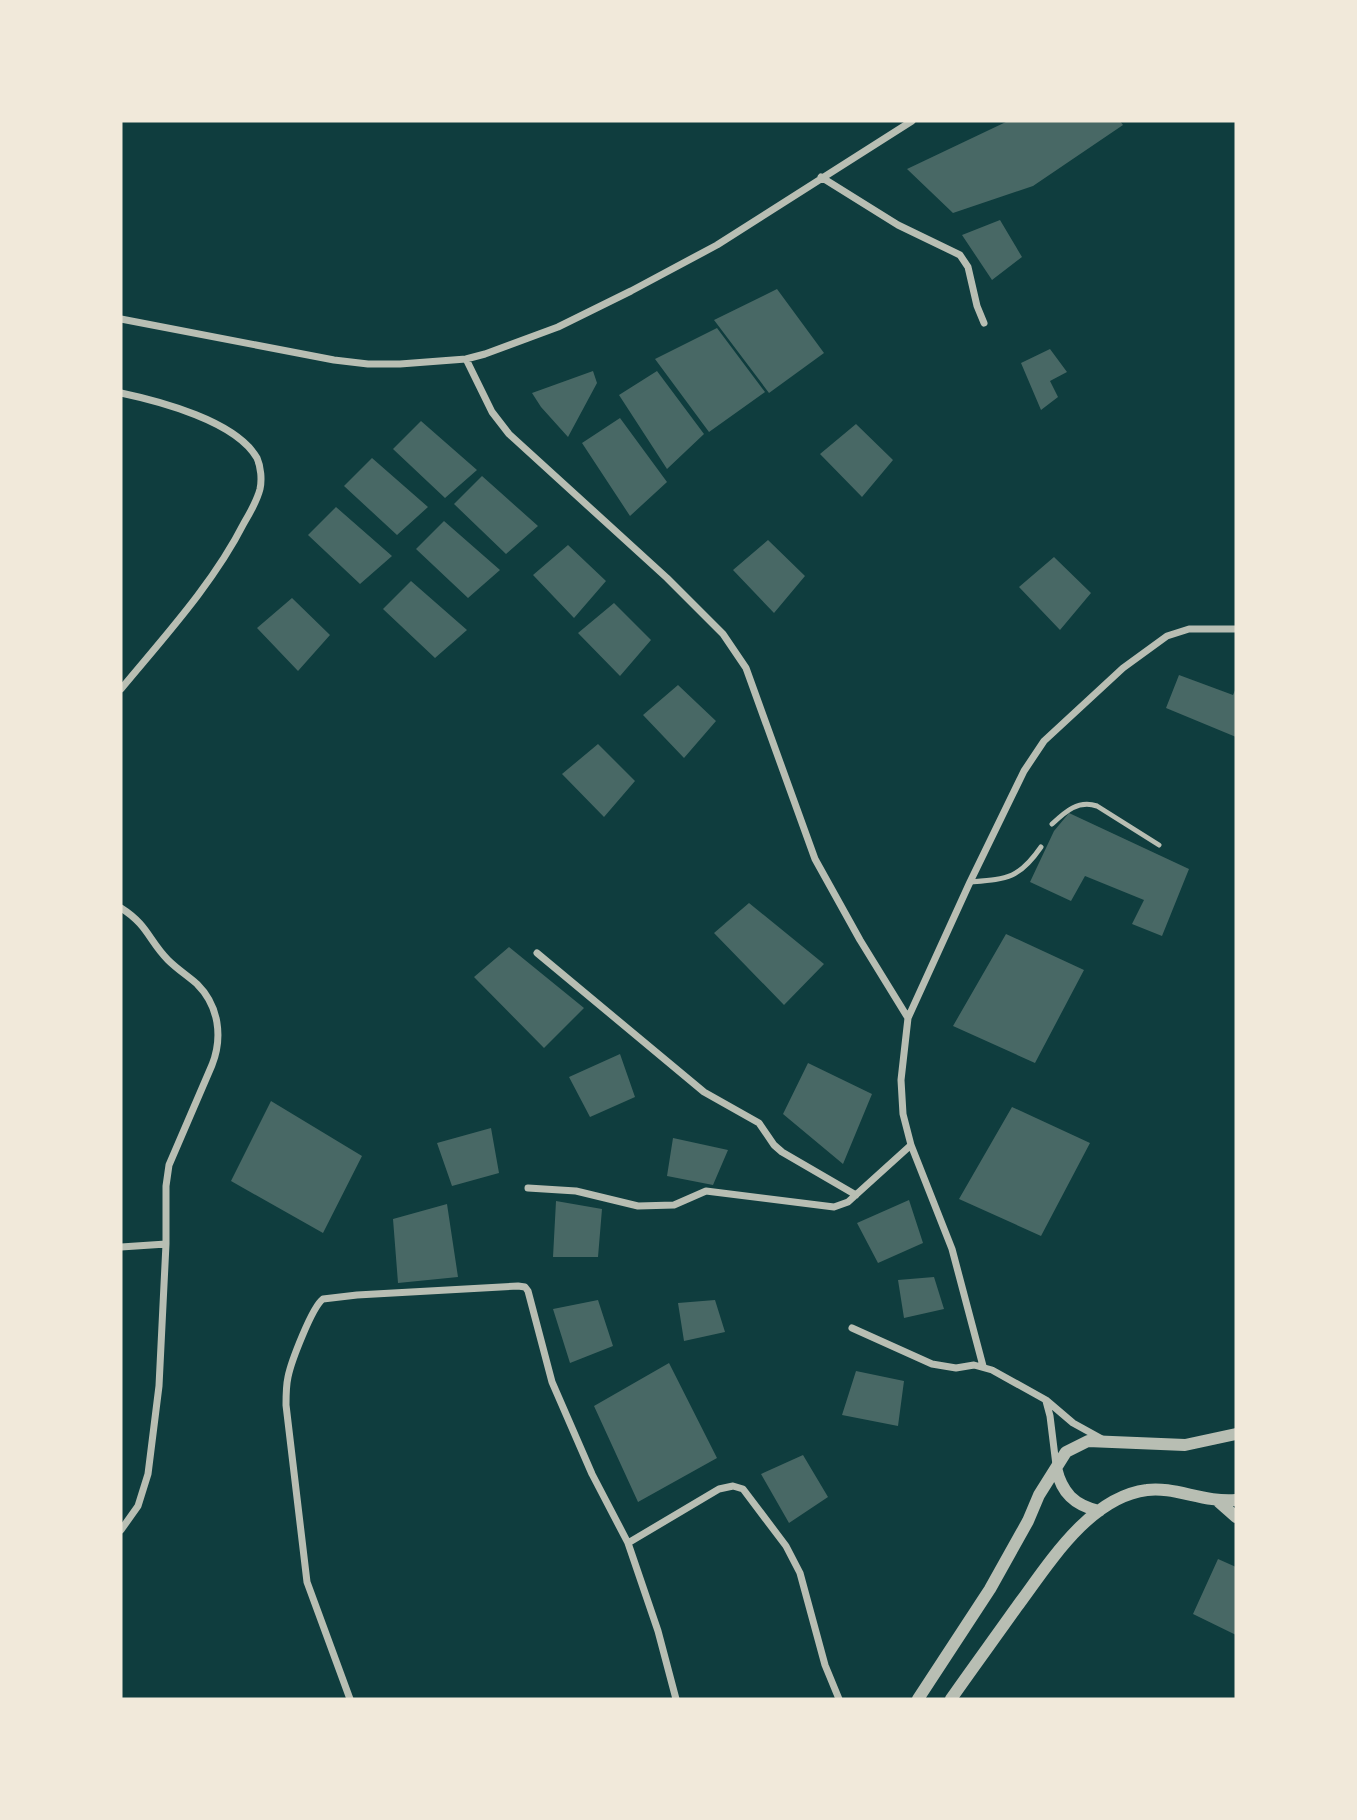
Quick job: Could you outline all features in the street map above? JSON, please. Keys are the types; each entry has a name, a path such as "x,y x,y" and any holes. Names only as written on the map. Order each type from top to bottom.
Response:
{"street":[{"path":"121,319 356,363 426,363 466,359 558,327 631,291 717,244 912,121"},
{"path":"821,177 898,225 960,255 968,267 984,323"},
{"path":"466,359 492,412 509,434 667,579 723,634 739,655 815,859 853,929 908,1018"},
{"path":"121,393 185,410 231,434 249,447 258,460 261,473 260,489 237,537 205,585 121,689"},
{"path":"983,1366 952,1249 911,1145 901,1100 908,1018 1024,771 1044,741 1123,668 1167,636 1189,629 1236,629"},
{"path":"121,908 143,926 167,959 207,996 214,1007 219,1036 218,1051 169,1165 159,1386 148,1474 138,1506 121,1530"},
{"path":"537,953 704,1092 759,1123 782,1152 856,1195"},
{"path":"528,1188 576,1191 638,1206 674,1205 706,1191 834,1207 844,1205 911,1145"},
{"path":"121,1247 166,1244"},
{"path":"350,1699 307,1582 286,1405 287,1378 314,1310 323,1299 357,1295 525,1287 552,1382 592,1474 628,1542 676,1699"},
{"path":"852,1328 932,1364 956,1368 983,1366 1046,1400 1073,1423 1104,1440"},
{"path":"1046,1400 1060,1484 1069,1497 1083,1507 1099,1511"},
{"path":"918,1699 990,1589 1066,1452 1088,1441 1185,1445 1234,1436"},
{"path":"628,1542 719,1489 733,1486 743,1489 794,1559 825,1665 839,1699"},
{"path":"951,1699 1056,1554 1080,1527 1099,1511 1133,1493 1149,1489 1219,1502 1236,1500"},
{"path":"1219,1502 1236,1517"}],"lane":[{"path":"1052,824 1066,811 1088,803 1159,845"},
{"path":"970,882 1006,879 1029,864 1041,847"}],"building":[{"path":"1008,121 1120,121 1123,125 1033,186 953,213 907,169"},
{"path":"1000,220 1022,257 992,280 962,235"},
{"path":"777,289 824,353 769,393 714,320"},
{"path":"717,328 765,392 709,432 655,359"},
{"path":"1050,349 1067,372 1050,381 1058,397 1041,410 1021,363"},
{"path":"593,371 597,383 568,437 532,393"},
{"path":"657,371 704,434 667,469 619,395"},
{"path":"620,418 667,482 630,516 582,443"},
{"path":"421,421 477,470 445,498 393,449"},
{"path":"856,424 893,460 862,497 820,454"},
{"path":"372,458 428,507 397,535 344,486"},
{"path":"482,476 538,526 506,554 454,504"},
{"path":"336,507 392,556 360,584 308,535"},
{"path":"444,521 500,570 468,598 416,549"},
{"path":"768,540 805,576 774,613 733,570"},
{"path":"568,545 606,581 574,618 533,575"},
{"path":"1054,557 1091,593 1060,630 1019,587"},
{"path":"411,581 467,630 435,658 383,609"},
{"path":"292,598 330,635 298,671 257,628"},
{"path":"614,603 651,640 620,676 578,633"},
{"path":"1179,675 1233,695 1236,688 1236,737 1166,708"},
{"path":"678,685 716,721 684,758 643,715"},
{"path":"598,744 635,781 604,817 562,774"},
{"path":"1069,813 1189,869 1162,936 1132,924 1144,900 1085,876 1071,901 1030,882 1054,831"},
{"path":"749,903 824,964 784,1005 714,933"},
{"path":"1006,934 1084,970 1035,1063 953,1026"},
{"path":"509,947 584,1008 544,1048 474,977"},
{"path":"620,1054 635,1097 590,1117 569,1077"},
{"path":"808,1063 872,1094 843,1164 783,1114"},
{"path":"271,1101 362,1156 323,1233 231,1181"},
{"path":"1012,1107 1090,1143 1041,1236 959,1199"},
{"path":"491,1128 499,1173 452,1186 437,1143"},
{"path":"673,1138 728,1150 713,1185 667,1176"},
{"path":"909,1200 923,1243 878,1263 857,1223"},
{"path":"556,1201 602,1209 598,1257 553,1257"},
{"path":"447,1204 458,1277 398,1283 393,1219"},
{"path":"934,1277 944,1309 904,1318 898,1280"},
{"path":"598,1300 613,1346 570,1363 553,1309"},
{"path":"715,1300 725,1332 684,1341 678,1303"},
{"path":"669,1363 717,1458 638,1502 594,1406"},
{"path":"856,1371 904,1381 898,1426 842,1415"},
{"path":"803,1455 828,1497 789,1523 761,1474"},
{"path":"1218,1559 1236,1567 1236,1635 1193,1614"}]}
